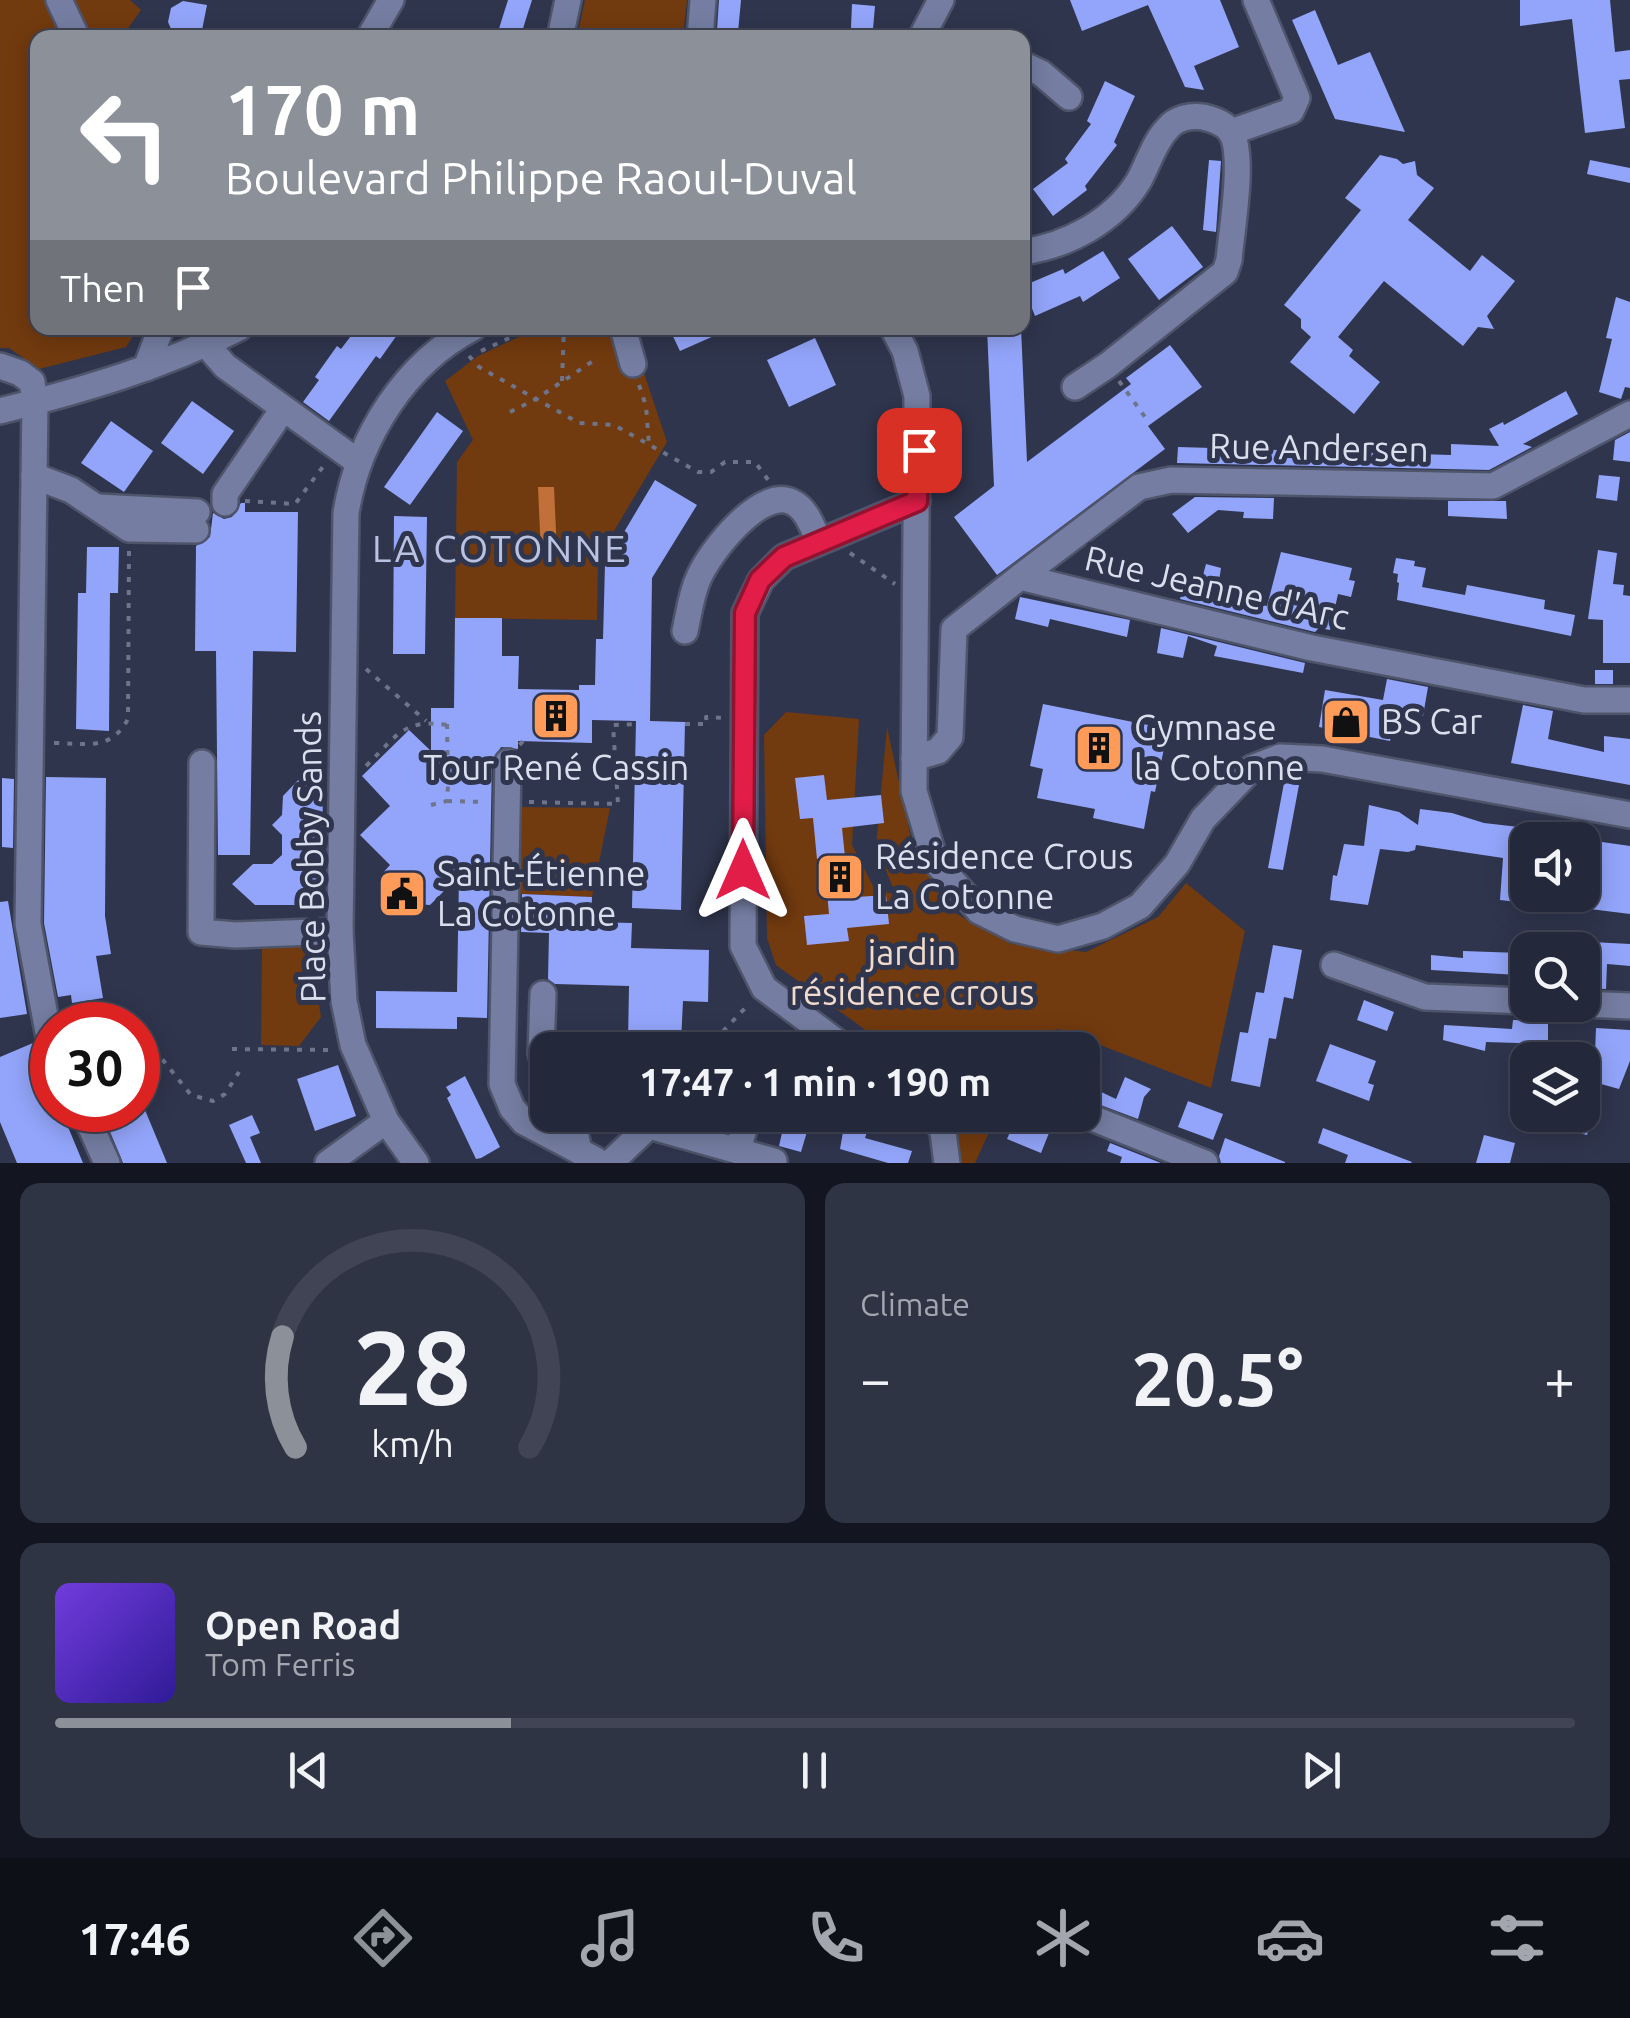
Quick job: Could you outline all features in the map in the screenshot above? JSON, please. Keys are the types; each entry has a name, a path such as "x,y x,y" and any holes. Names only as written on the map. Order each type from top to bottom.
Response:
{"street":[{"path":"60,0 73,30"},
{"path":"374,30 391,0"},
{"path":"562,30 568,0"},
{"path":"701,30 703,0"},
{"path":"925,30 941,0"},
{"path":"1231,132 1291,111 1297,98 1256,0"},
{"path":"1030,68 1068,96"},
{"path":"1030,251 1046,248 1103,220 1136,185 1168,126 1182,118 1201,116 1220,122 1231,132 1237,152 1225,272 1075,387"},
{"path":"146,368 158,335"},
{"path":"0,412 146,368 225,335"},
{"name":"Place Bobby Sands","path":"416,1163 386,1121 345,1047 340,931 347,456 418,368 459,335"},
{"path":"625,335 633,364"},
{"path":"896,335 917,396 914,791 935,860 979,912 1015,928 1058,939 1103,926 1140,906 1177,864 1204,820 1252,768 1280,757 1322,759 1630,815"},
{"path":"206,344 225,366 347,456"},
{"path":"0,366 32,382 35,402 28,924 42,1002"},
{"path":"225,503 225,494 283,409"},
{"name":"Rue Andersen","path":"1020,577 1139,487 1171,480 1493,486 1630,414"},
{"path":"34,476 70,490 97,508 129,529 196,521 97,508"},
{"path":"824,1032 764,988 743,946 745,613 760,580 784,557 917,501"},
{"path":"685,631 692,596 715,548 730,530 769,502 794,503 805,512 819,541"},
{"path":"914,758 938,751 950,737 954,629 1020,577"},
{"name":"Rue Jeanne d'Arc","path":"1020,577 1312,648 1584,700 1630,700"},
{"path":"202,763 202,932 235,935 340,931"},
{"path":"505,763 502,1084 512,1108 524,1122 588,1157"},
{"path":"1334,965 1426,997 1510,1001"},
{"path":"541,1032 544,994"},
{"path":"1600,1005 1630,1006"},
{"path":"328,1163 386,1121"},
{"path":"1100,1121 1205,1163"},
{"path":"610,1163 649,1126 774,1161"},
{"path":"93,1132 107,1163"},
{"path":"576,1132 588,1157"},
{"path":"738,1150 743,1132"},
{"path":"944,1132 947,1163"}],"path":[{"path":"469,357 516,335"},
{"path":"562,379 564,335"},
{"path":"510,412 593,361"},
{"path":"633,364 646,406 649,444"},
{"path":"1108,365 1146,417"},
{"path":"480,367 579,423 614,425 698,472 711,472 725,462 755,462 783,500"},
{"path":"257,502 295,504 347,456"},
{"path":"32,743 106,743 122,730 128,718 129,529"},
{"path":"844,529 851,557 875,568 908,593 917,594"},
{"path":"344,668 367,669 426,722"},
{"path":"685,724 707,724 706,718 743,719"},
{"path":"342,788 407,726 426,722 450,725 447,801"},
{"path":"432,805 447,801 618,804 613,725 636,724"},
{"path":"448,786 467,764 505,763 525,739"},
{"path":"722,1032 745,1008"},
{"path":"232,1050 345,1047"},
{"path":"160,1056 191,1094 212,1100 225,1094 239,1072"}],"green space":[{"path":"0,0 130,0 141,10 127,30 30,30 30,335 134,335 126,347 39,369 9,348 0,348"},
{"path":"585,0 687,0 684,30 579,30"},
{"path":"523,335 631,335 667,442 598,558 597,620 455,618 457,462 473,440 445,381 478,356"},
{"name":"jardin résidence crous","path":"786,712 859,719 852,845 874,888 896,895 876,846 887,727 913,847 955,913 1011,944 1086,952 1158,917 1186,883 1245,931 1211,1088 1100,1045 1100,1032 868,1032 776,965 767,938 764,735"},
{"path":"519,807 610,808 592,897 520,894"},
{"path":"262,947 310,947 321,1017 299,1046 261,1045"},
{"path":"958,1132 989,1132 975,1163 959,1163"}],"shaded area":[{"path":"538,487 554,487 557,553 541,554"}],"building":[{"path":"508,0 532,0 523,30 499,30"},
{"path":"719,0 741,0 738,30 717,30"},
{"path":"1070,0 1220,0 1239,47 1194,66 1204,90 1185,87 1148,5 1082,31"},
{"path":"1520,0 1610,0 1615,52 1630,50 1630,79 1619,80 1625,128 1585,133 1572,19 1520,26"},
{"path":"183,1 207,5 202,30 172,30 168,22 171,8"},
{"path":"852,4 875,6 873,29 851,28"},
{"path":"1315,10 1338,65 1370,52 1405,132 1335,119 1292,20"},
{"path":"1105,81 1135,96 1114,142 1117,145 1085,186 1087,190 1053,216 1033,189 1068,163 1065,159 1091,124 1087,121"},
{"path":"1380,155 1403,164 1415,161 1417,175 1434,188 1408,220 1470,271 1482,255 1515,281 1487,316 1494,329 1478,327 1463,346 1384,281 1338,337 1353,350 1349,356 1380,382 1354,414 1290,362 1311,337 1301,328 1301,319 1284,305 1361,210 1345,198"},
{"path":"1209,160 1221,161 1216,232 1203,230"},
{"path":"1590,160 1630,168 1630,183 1587,174"},
{"path":"1172,226 1203,267 1159,300 1128,259"},
{"path":"1103,251 1120,278 1083,302 1080,296 1035,316 1030,304 1030,283 1063,269 1065,274"},
{"path":"1616,297 1630,302 1630,388 1625,387 1621,399 1599,392 1612,339 1606,338"},
{"path":"352,335 397,335 380,359 376,356 329,421 303,402 337,346 341,349"},
{"path":"672,335 716,335 680,351"},
{"path":"987,335 1021,335 1027,462 1131,384 1126,378 1170,345 1202,387 1148,426 1165,449 997,575 954,517 994,486"},
{"path":"815,338 836,385 789,407 767,360"},
{"path":"1566,391 1578,414 1523,444 1532,447 1489,470 1177,463 1178,447 1451,455 1451,444 1499,446 1489,429 1503,422 1504,425"},
{"path":"192,401 234,431 203,474 161,443"},
{"path":"437,412 463,431 410,505 384,487"},
{"path":"111,421 153,451 124,492 81,463"},
{"path":"1630,432 1630,462 1613,460 1615,440"},
{"path":"1599,475 1620,477 1617,501 1596,498"},
{"path":"655,480 697,505 652,578 650,721 685,722 681,910 632,908 636,721 592,720 592,743 518,741 518,749 501,747 492,762 487,1018 457,1017 457,1029 376,1028 376,991 457,992 459,876 430,905 387,902 380,894 381,875 390,865 360,835 390,806 362,776 409,730 431,751 431,708 454,708 455,618 502,618 502,656 519,656 518,689 579,690 579,685 595,685 596,639 603,639 605,564"},
{"path":"1195,497 1274,498 1273,519 1243,518 1244,512 1218,510 1188,533 1172,514"},
{"path":"1448,501 1506,501 1507,519 1448,516"},
{"path":"245,503 245,512 298,512 296,652 253,651 250,855 218,855 216,651 195,651 196,546 210,537 213,513 224,519 232,517"},
{"path":"394,516 427,517 425,654 393,654"},
{"path":"87,547 119,547 118,593 110,593 109,731 76,729 78,593 86,593"},
{"path":"1598,550 1617,553 1613,584 1624,585 1623,595 1630,596 1630,663 1603,663 1603,620 1588,619"},
{"path":"1281,552 1352,568 1349,580 1355,581 1351,597 1338,594 1330,630 1319,628 1315,632 1180,599 1185,579 1201,583 1206,564 1221,568 1219,581 1230,584 1227,597 1267,606"},
{"path":"1396,558 1415,561 1414,566 1426,568 1422,587 1465,595 1467,585 1545,600 1544,609 1575,615 1571,636 1397,600 1398,574 1393,573"},
{"path":"1020,597 1130,620 1127,637 1050,619 1048,627 1015,619"},
{"path":"1161,628 1305,663 1303,673 1214,656 1217,646 1188,636 1183,658 1157,653"},
{"path":"1595,670 1613,670 1613,684 1595,684"},
{"path":"1387,679 1428,687 1423,716 1406,713 1402,733 1392,732 1390,741 1319,727 1325,690 1383,700"},
{"name":"Gymnase la Cotonne","path":"1043,704 1168,729 1144,829 1093,818 1095,809 1037,798 1043,769 1030,766"},
{"path":"1523,705 1553,711 1548,739 1604,752 1604,736 1630,739 1630,785 1511,763"},
{"path":"303,775 323,797 322,836 303,855 322,875 322,895 312,905 255,905 232,884 253,864 272,864 282,855 282,835 272,825 282,815 283,796"},
{"name":"Résidence Crous La Cotonne","path":"824,775 827,800 881,795 884,823 842,828 845,857 853,856 857,897 886,895 889,924 847,928 849,941 807,945 804,916 829,914 824,859 817,859 813,818 800,819 795,778"},
{"path":"46,777 106,778 105,916 111,954 96,956 103,998 72,1002 71,995 58,997 44,923"},
{"path":"2,778 14,779 13,848 2,847"},
{"path":"1284,783 1299,785 1283,870 1268,868"},
{"path":"1369,805 1399,812 1418,825 1420,809 1510,826 1510,901 1500,900 1503,858 1416,845 1415,850 1408,852 1380,849 1368,905 1330,900 1333,875 1337,876 1344,844 1364,846"},
{"path":"1600,842 1630,846 1630,914 1600,910"},
{"path":"522,894 592,897 591,922 632,923 631,948 709,950 708,1002 683,1001 681,1032 628,1032 629,986 555,984 548,979 549,933 521,932"},
{"path":"8,901 27,1014 0,1018 0,902"},
{"path":"1600,942 1630,944 1630,966 1607,964 1606,989 1600,989"},
{"path":"1273,945 1302,950 1293,999 1284,997 1276,1039 1269,1038 1260,1087 1231,1081 1240,1032 1248,1033 1256,992 1264,993"},
{"path":"1463,951 1510,953 1510,974 1431,970 1431,955 1463,958"},
{"path":"1364,1000 1394,1012 1387,1031 1357,1020"},
{"path":"1513,1022 1548,1022 1548,1042 1486,1042 1485,1051 1443,1040 1444,1025 1512,1029"},
{"path":"1596,1028 1630,1030 1630,1061 1619,1089 1601,1084 1600,1088 1600,1042 1595,1042"},
{"path":"30,1044 30,1132 70,1132 83,1163 17,1163 0,1122 0,1057"},
{"path":"1330,1044 1376,1061 1368,1083 1374,1085 1369,1101 1316,1081"},
{"path":"338,1065 356,1116 315,1131 297,1079"},
{"path":"465,1076 500,1147 476,1159 447,1098 451,1095 446,1087"},
{"path":"1125,1077 1151,1089 1144,1097 1138,1119 1100,1105 1100,1091 1116,1099"},
{"path":"1188,1101 1223,1114 1213,1140 1178,1127"},
{"path":"252,1115 260,1133 250,1137 261,1163 246,1163 229,1125"},
{"path":"1323,1128 1412,1162 1345,1163 1348,1155 1318,1143"},
{"path":"110,1132 154,1132 167,1163 123,1163"},
{"path":"782,1132 807,1132 801,1152 779,1146"},
{"path":"843,1132 867,1132 865,1138 912,1151 908,1163 888,1163 840,1149"},
{"path":"1010,1132 1049,1133 1041,1153 1007,1139"},
{"path":"1484,1135 1515,1143 1510,1163 1476,1163"},
{"path":"1225,1138 1285,1163 1221,1163 1219,1156"},
{"path":"1110,1143 1161,1163 1120,1163 1122,1157 1107,1151"}],"place":[{"name":"Tour René Cassin","path":"556,716"},
{"name":"BS Car","path":"1346,722"},
{"name":"Gymnase la Cotonne","path":"1099,748"},
{"name":"Résidence Crous La Cotonne","path":"840,877"},
{"name":"Saint-Étienne La Cotonne","path":"402,894"}],"district":[{"name":"LA COTONNE","path":"500,549"}],"route":[{"path":"743,870 745,613 760,580 784,557 917,501 919,450"}]}
